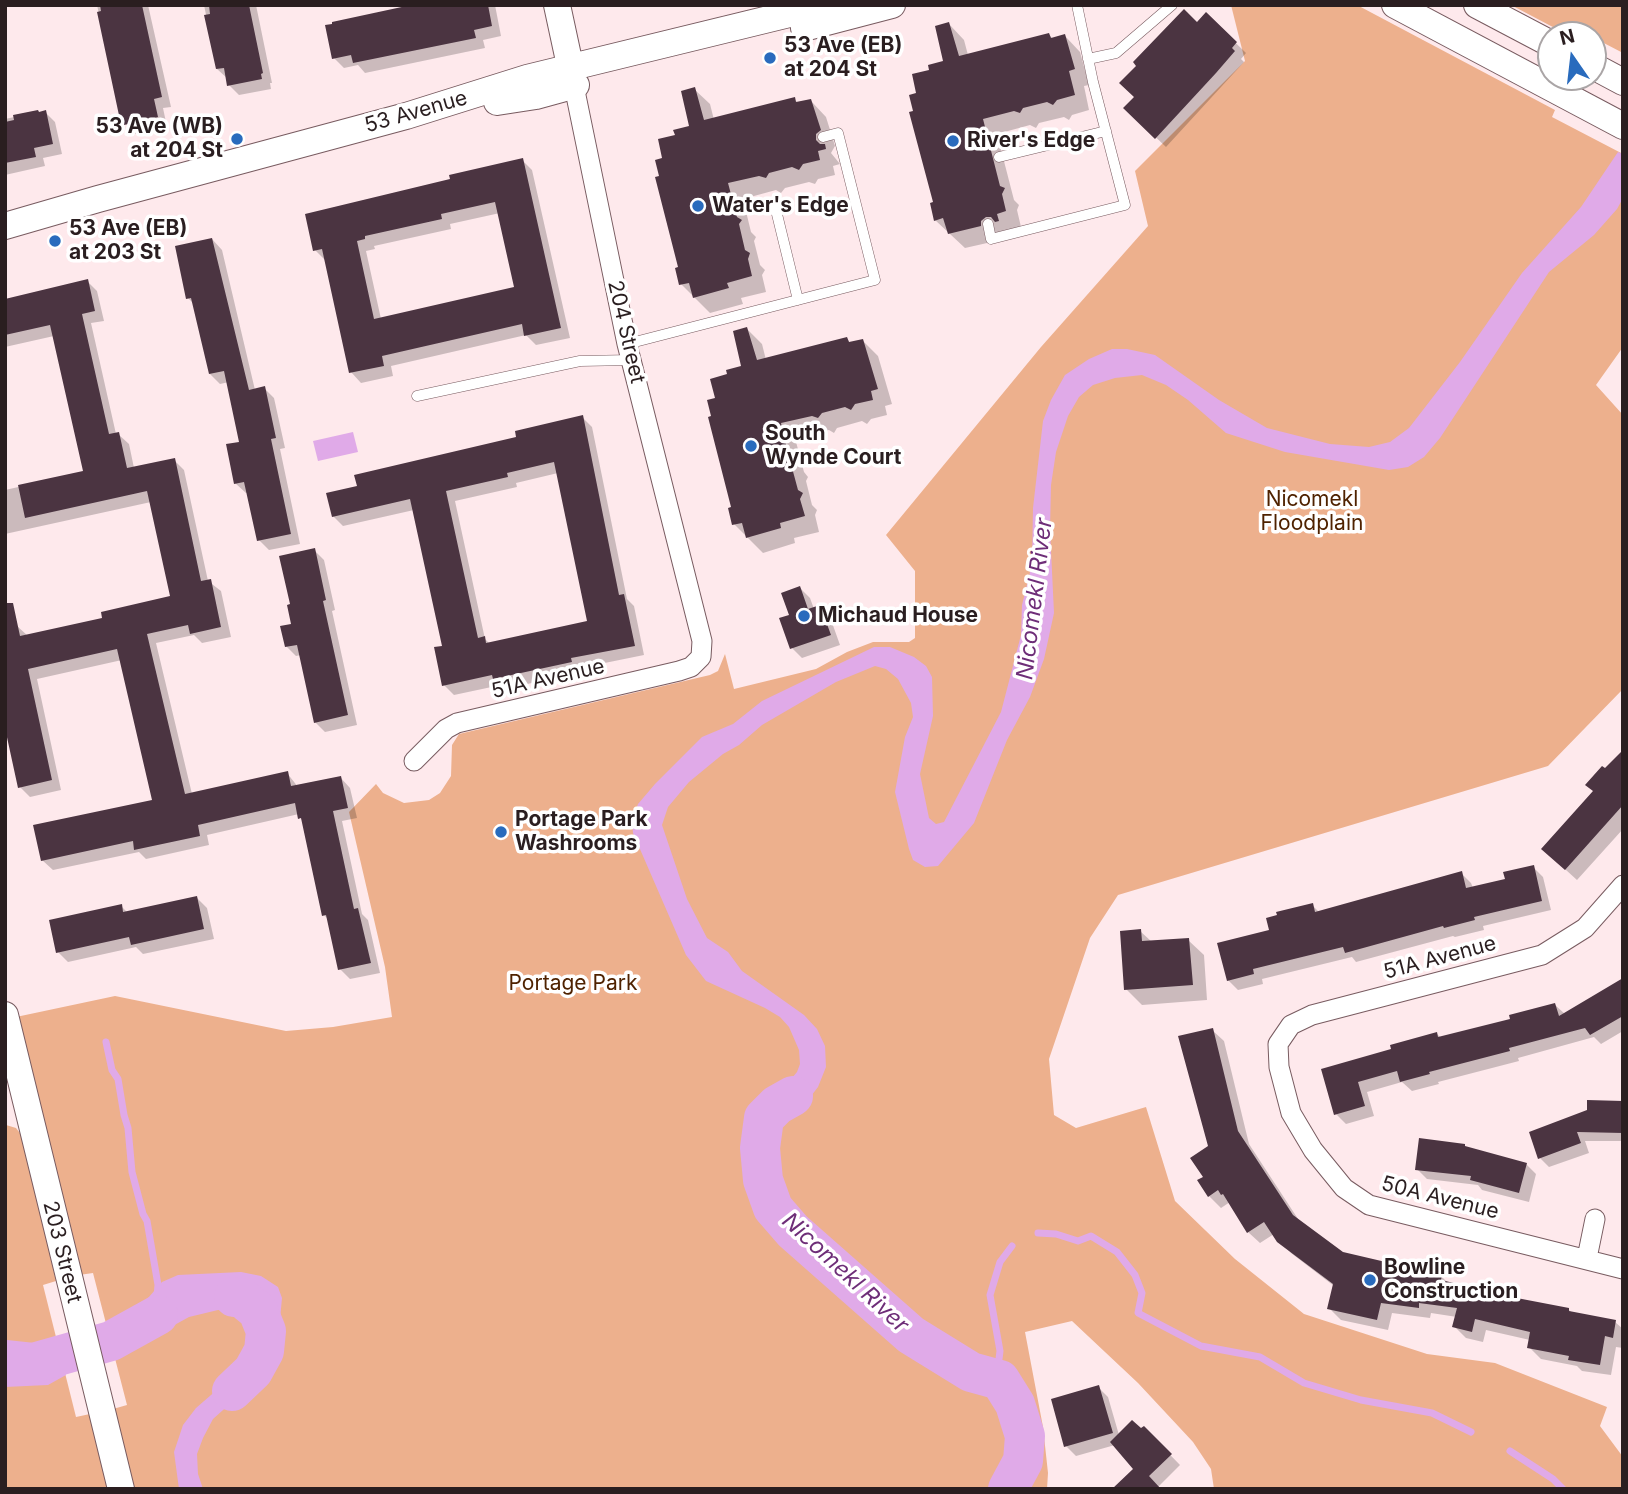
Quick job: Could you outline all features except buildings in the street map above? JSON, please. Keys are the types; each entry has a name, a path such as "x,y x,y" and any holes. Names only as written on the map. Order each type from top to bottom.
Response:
{"street":[{"name":"204 Street","path":"557,5 629,352 702,641 701,657"},
{"name":"53 Avenue","path":"406,116 536,96 572,77 826,5"},
{"name":"53 Avenue","path":"6,226 110,195 406,116 527,78 572,77 892,5"},
{"path":"1395,5 1623,126"},
{"path":"1477,5 1537,37"},
{"path":"1607,73 1623,82"},
{"name":"51A Avenue","path":"414,761 446,729 457,723 679,671 691,667 701,657"},
{"name":"51A Avenue","path":"1279,1067 1278,1044 1291,1025 1312,1015 1542,955 1585,928 1623,885"},
{"name":"203 Street","path":"5,1015 121,1489"},
{"name":"50A Avenue","path":"1279,1067 1291,1113 1313,1150 1344,1188 1369,1205 1623,1269"},
{"path":"1587,1258 1595,1219"}],"lane":[{"path":"988,224 991,239 1125,205 1077,5"},
{"path":"1088,59 1116,54 1172,5"},
{"path":"999,158 1106,131"},
{"path":"417,396 629,352 798,300 875,280 838,133 823,137"},
{"path":"774,202 798,300"}],"green space":[{"name":"Nicomekl Floodplain","path":"1231,5 1357,5 1555,110 1552,117 1623,154 1623,347 1596,385 1623,415 1623,689 1548,766 1118,895 1090,938 1049,1059 1054,1115 1076,1128 1146,1107 1175,1201 1235,1259 1304,1314 1427,1354 1495,1363 1607,1407 1600,1426 1623,1457 1623,1489 1214,1489 1211,1469 1193,1442 1138,1383 1072,1321 1025,1332 1043,1427 1047,1489 134,1489 113,1409 127,1405 93,1273 79,1275 16,1017 115,996 286,1031 333,1027 392,1017 385,967 349,812 376,784 383,793 404,803 429,800 440,793 451,776 452,745 459,734 710,675 718,671 725,654 734,689 816,669 873,642 909,642 915,638 915,571 886,535 1041,347 1148,226 1135,171 1245,61"},
{"path":"1511,5 1623,5 1623,53 1607,45 1607,21 1541,21"},
{"path":"6,1125 16,1128 23,1137 56,1281 43,1285 76,1417 90,1414 110,1489 5,1489"}],"water":[{"path":"1618,152 1623,154 1623,198 1617,209 1594,235 1549,272 1440,438 1424,457 1408,467 1389,470 1285,452 1226,433 1188,400 1166,385 1142,375 1115,378 1093,385 1079,397 1068,416 1056,452 1051,485 1054,613 1044,659 1030,697 1007,740 974,823 938,866 925,867 913,860 909,849 895,792 905,737 913,717 911,703 898,679 886,669 875,666 836,682 762,725 689,782 668,807 662,825 687,899 707,938 728,952 742,971 804,1015 817,1029 825,1046 826,1067 818,1087 808,1100 789,1110 782,1110 772,1118 766,1135 745,1141 756,1106 780,1092 797,1072 800,1064 799,1050 789,1027 780,1017 706,981 686,955 633,833 632,821 638,804 655,784 702,737 733,724 762,701 874,647 890,647 914,657 926,666 932,677 933,716 920,774 929,818 936,824 944,822 1001,712 1021,635 1022,605 1032,564 1033,508 1043,421 1065,375 1089,359 1112,349 1127,349 1155,355 1219,400 1267,428 1330,444 1369,447 1390,442 1409,428 1460,362 1522,273 1581,207"},
{"path":"353,432 358,452 318,461 313,441"},
{"path":"241,1272 261,1276 278,1287 282,1298 279,1330 252,1338 248,1320 240,1313 218,1310 189,1317 129,1350 114,1355 107,1326 126,1318 141,1306 162,1282 178,1275"},
{"path":"5,1344 20,1351 39,1351 58,1345 66,1375 48,1385 5,1387"},
{"path":"277,1345 260,1377 213,1419 203,1438 197,1454 198,1474 203,1489 179,1489 174,1452 183,1425 196,1408 241,1369 252,1352"}],"waterway":[{"path":"106,1042 112,1070 118,1079 128,1128 132,1172 147,1221 158,1285 157,1296"},
{"name":"Nicomekl River","path":"793,1096 777,1105 764,1118 760,1148 763,1180 773,1208 793,1231 911,1335 971,1372 1000,1380 1015,1404 1025,1436 1023,1461 1008,1489"},
{"path":"1038,1233 1056,1234 1078,1241 1091,1236 1117,1252 1135,1275 1142,1293 1138,1313 1201,1346 1260,1357 1304,1383 1361,1400 1432,1413 1471,1432"},
{"path":"1000,1380 1000,1351 990,1295 1000,1262 1012,1246"},
{"name":"Nicomekl River","path":"232,1391 253,1371 264,1351 266,1331 258,1311 242,1298 234,1297"},
{"name":"Nicomekl River","path":"5,1360 33,1363 111,1341 158,1315"},
{"path":"1510,1451 1553,1479 1563,1489"}],"place":[{"name":"53 Ave (EB) at 204 St","path":"770,58"},
{"name":"53 Ave (WB) at 204 St","path":"237,139"},
{"name":"River's Edge","path":"953,141"},
{"name":"Water's Edge","path":"698,206"},
{"name":"53 Ave (EB) at 203 St","path":"55,241"},
{"name":"South Wynde Court","path":"751,446"},
{"name":"Michaud House","path":"804,616"},
{"name":"Portage Park Washrooms","path":"501,832"},
{"name":"Bowline Construction","path":"1370,1280"}],"park label":[{"name":"Portage Park","path":"573,984"}]}
